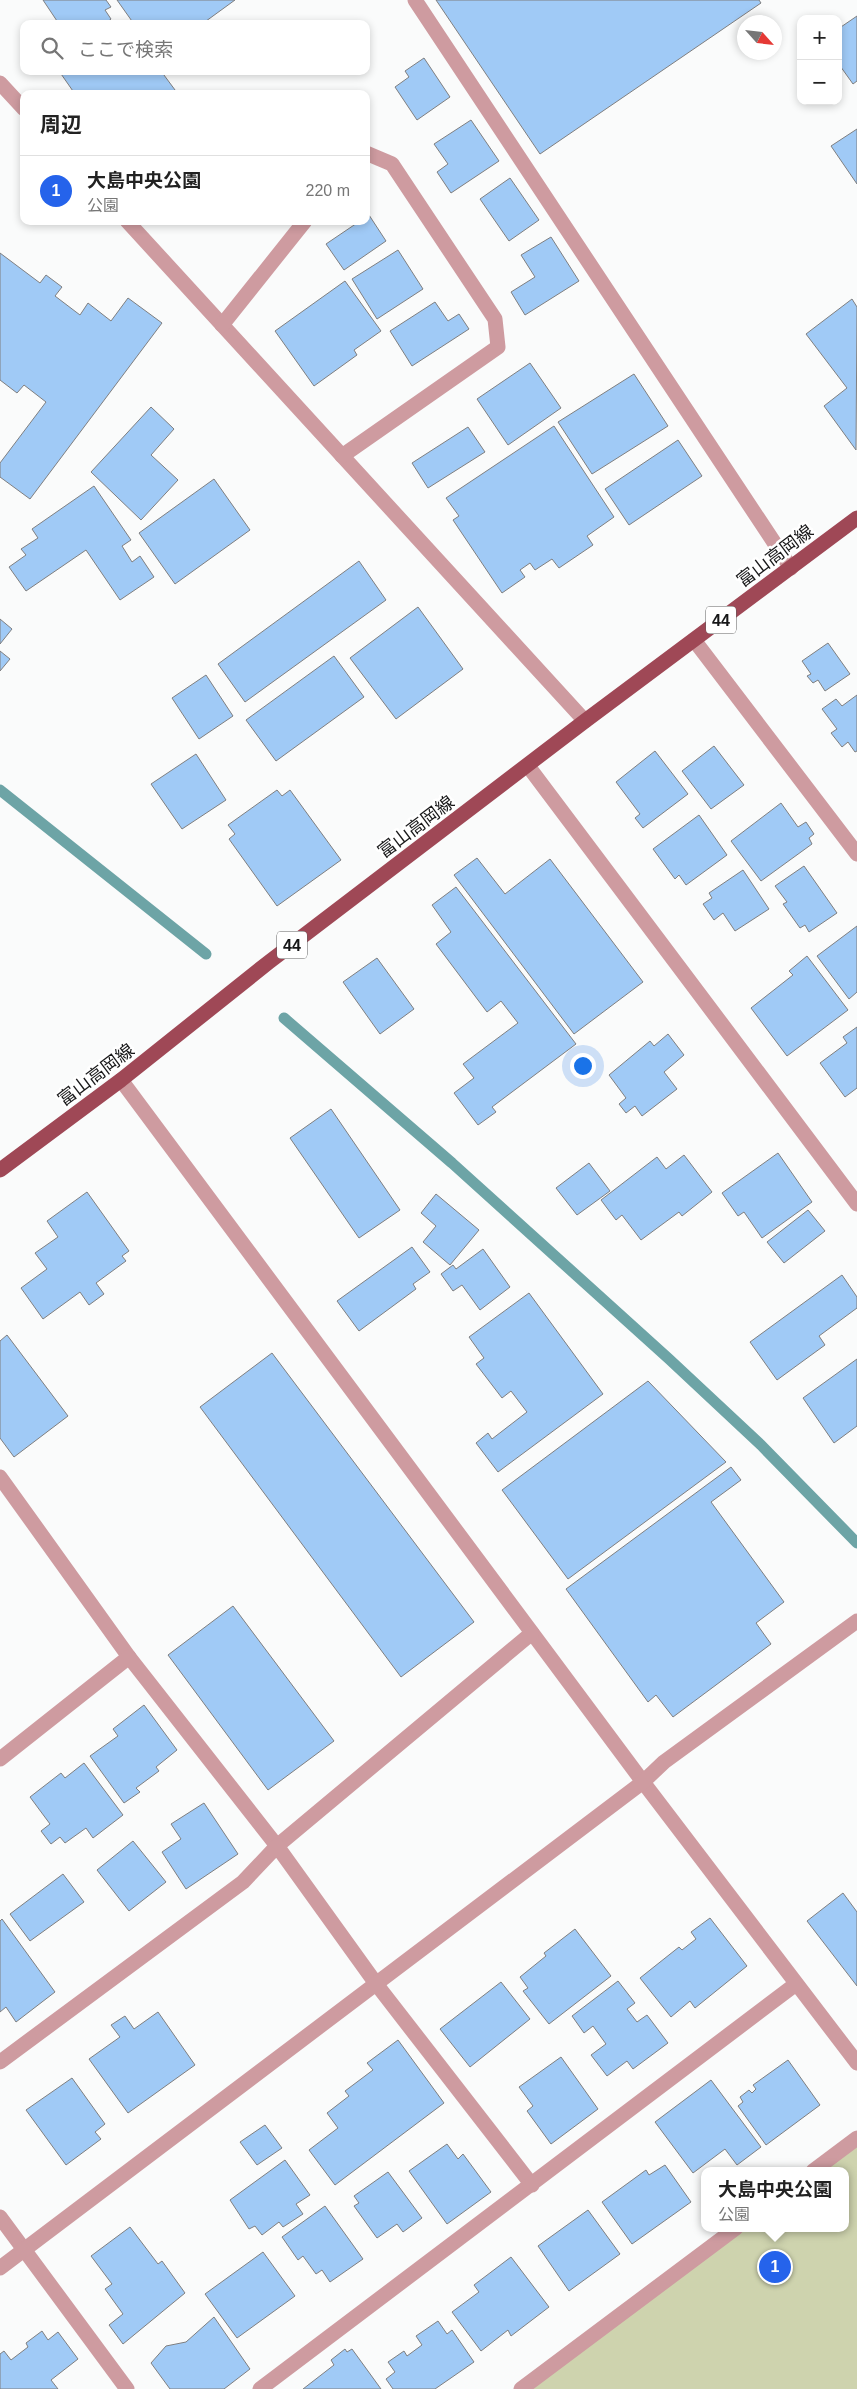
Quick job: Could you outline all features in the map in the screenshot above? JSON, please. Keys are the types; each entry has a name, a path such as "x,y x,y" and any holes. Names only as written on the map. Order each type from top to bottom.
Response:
{"main road":[{"name":"富山高岡線","path":"0,1170 121,1080 270,962 585,721 857,518"}],"street":[{"path":"415,0 791,568"},
{"path":"0,83 20,105"},
{"path":"342,456 498,346 495,319 392,164 370,155"},
{"path":"131,225 585,721"},
{"path":"222,325 302,225"},
{"path":"694,640 857,854"},
{"path":"528,766 857,1204"},
{"path":"121,1080 643,1782 857,2063"},
{"path":"0,1477 129,1657 277,1846 377,1985 532,2185"},
{"path":"0,2268 377,1985 643,1782 664,1762 857,1621"},
{"path":"0,2062 243,1882 277,1846 532,1632"},
{"path":"0,1759 129,1657"},
{"path":"260,2389 796,1984"},
{"path":"818,2167 857,2138"},
{"path":"0,2218 127,2389"},
{"path":"521,2389 731,2232"}],"green space":[{"path":"857,2144 857,2389 529,2389 740,2232 849,2232 849,2167 827,2167"}],"building":[{"path":"43,0 106,0 111,7 105,10 111,19 110,20 56,20"},
{"path":"117,0 235,0 208,20 131,20"},
{"path":"436,0 759,0 761,3 743,15 737,15 737,19 540,154"},
{"path":"857,16 857,81 853,84 842,69 842,26"},
{"path":"424,58 450,97 417,120 395,87 409,77 405,71"},
{"path":"62,75 164,75 175,90 72,90"},
{"path":"471,120 499,161 451,193 437,172 448,164 434,144"},
{"path":"857,129 857,184 831,146"},
{"path":"510,178 539,220 509,241 480,199"},
{"path":"370,217 386,241 344,270 326,244 354,225 370,225"},
{"path":"551,237 579,281 525,315 511,292 535,277 521,255"},
{"path":"398,250 423,289 377,319 352,279"},
{"path":"0,253 40,283 46,275 62,287 55,296 80,315 88,303 111,321 128,298 162,323 30,499 0,477 0,463 46,402 24,385 17,393 0,380"},
{"path":"345,281 381,331 354,350 357,355 314,386 275,331"},
{"path":"852,299 857,307 856,450 824,406 847,388 806,334"},
{"path":"435,302 448,321 459,314 469,329 412,366 390,331"},
{"path":"530,363 561,408 508,445 477,399"},
{"path":"634,374 668,426 592,474 558,422"},
{"path":"151,407 174,429 151,455 178,480 141,520 91,472"},
{"path":"554,426 614,517 587,536 593,545 559,568 552,559 535,570 530,563 520,570 525,577 502,593 453,520 459,516 446,498"},
{"path":"468,427 485,452 428,488 412,463"},
{"path":"678,440 702,476 629,525 605,489"},
{"path":"214,479 250,530 175,584 139,533"},
{"path":"94,486 131,540 122,546 132,562 140,556 154,577 120,600 86,550 26,591 9,567 26,555 21,549 38,538 32,529"},
{"path":"359,561 386,600 245,702 218,664"},
{"path":"418,607 463,669 396,719 350,658"},
{"path":"0,619 12,629 0,644"},
{"path":"828,643 850,674 825,691 818,680 813,683 807,676 811,674 802,661"},
{"path":"0,651 10,659 0,671"},
{"path":"334,656 364,697 276,761 246,720"},
{"path":"206,675 233,716 199,739 172,698"},
{"path":"857,695 857,751 855,752 848,742 842,747 831,733 837,729 822,709 836,699 842,706"},
{"path":"714,746 744,785 711,809 682,771"},
{"path":"655,751 688,794 643,828 635,818 640,814 616,782"},
{"path":"196,754 226,800 182,829 151,784"},
{"path":"277,790 282,796 290,790 341,860 277,906 229,839 235,834 228,825"},
{"path":"781,803 798,827 806,822 814,834 809,838 812,844 761,881 731,841"},
{"path":"699,815 727,855 686,885 679,875 675,879 653,849"},
{"path":"477,858 505,894 550,859 643,982 574,1034 454,875"},
{"path":"804,866 837,913 809,932 805,925 800,928 783,904 787,902 775,886"},
{"path":"743,870 769,909 735,931 723,913 714,920 703,904 712,898 709,893"},
{"path":"456,887 576,1044 492,1107 496,1112 478,1125 454,1093 474,1078 463,1064 518,1023 501,1001 487,1012 436,944 451,932 432,905"},
{"path":"857,926 857,992 849,999 817,956"},
{"path":"807,956 848,1010 787,1056 751,1008 793,975 789,971"},
{"path":"377,958 414,1009 380,1034 343,982"},
{"path":"857,1027 857,1088 845,1097 820,1063 847,1043 843,1037"},
{"path":"668,1034 684,1055 664,1072 677,1089 642,1116 635,1106 626,1113 619,1104 626,1098 609,1075 650,1041 654,1046"},
{"path":"331,1109 400,1210 359,1238 290,1138"},
{"path":"778,1153 812,1202 762,1238 744,1212 738,1216 722,1193"},
{"path":"684,1155 712,1192 682,1216 679,1212 641,1240 622,1215 616,1220 601,1200 657,1157 666,1169"},
{"path":"589,1163 610,1191 577,1215 556,1188"},
{"path":"87,1192 129,1251 122,1256 126,1261 96,1283 104,1294 89,1305 80,1292 43,1319 21,1288 47,1269 35,1253 58,1237 47,1221"},
{"path":"436,1194 479,1230 450,1265 423,1242 436,1226 421,1213"},
{"path":"808,1210 825,1231 784,1263 767,1242"},
{"path":"412,1247 430,1272 413,1284 416,1289 359,1331 337,1301"},
{"path":"483,1249 510,1287 480,1310 462,1285 453,1291 441,1274 453,1265 456,1269"},
{"path":"842,1275 857,1297 857,1308 819,1336 825,1345 777,1380 750,1342"},
{"path":"529,1293 603,1394 498,1472 476,1443 488,1433 492,1439 527,1412 511,1391 502,1398 476,1364 484,1358 469,1337"},
{"path":"7,1335 68,1416 14,1457 0,1438 0,1341"},
{"path":"272,1353 474,1622 401,1677 200,1407"},
{"path":"857,1359 857,1426 834,1443 803,1398"},
{"path":"648,1381 726,1462 568,1579 502,1490"},
{"path":"731,1467 741,1480 711,1502 784,1602 756,1623 771,1644 673,1717 656,1695 648,1702 566,1589"},
{"path":"233,1606 334,1741 268,1790 168,1655"},
{"path":"144,1705 177,1750 156,1767 159,1771 136,1788 140,1792 124,1803 90,1756 118,1736 113,1729"},
{"path":"84,1763 123,1815 93,1838 86,1828 65,1843 60,1837 51,1844 41,1831 50,1824 30,1797 61,1773 65,1778"},
{"path":"204,1803 238,1854 186,1889 162,1852 181,1839 171,1824"},
{"path":"133,1841 166,1882 129,1911 97,1870"},
{"path":"63,1874 84,1902 30,1941 10,1914"},
{"path":"843,1893 857,1912 857,1986 807,1921"},
{"path":"710,1918 747,1966 695,2008 690,2001 671,2017 640,1978 679,1947 682,1950 696,1939 691,1932"},
{"path":"2,1919 55,1992 16,2022 6,2007 0,2012 0,1921"},
{"path":"575,1929 611,1976 549,2024 523,1991 528,1988 520,1977 546,1956 544,1953"},
{"path":"618,1981 635,2003 627,2009 637,2022 647,2015 668,2043 633,2069 627,2061 607,2076 591,2055 606,2044 593,2026 584,2033 572,2016"},
{"path":"501,1982 530,2019 470,2067 440,2029"},
{"path":"158,2012 195,2065 128,2113 89,2059 120,2037 111,2025 125,2016 134,2029"},
{"path":"398,2040 444,2103 335,2185 309,2150 338,2128 327,2113 349,2096 345,2091 373,2070 367,2063"},
{"path":"561,2057 598,2109 551,2144 527,2111 533,2106 519,2087"},
{"path":"788,2060 820,2105 766,2145 738,2106 743,2102 740,2097 749,2090 752,2093 756,2089 753,2085"},
{"path":"72,2078 105,2124 95,2132 101,2139 66,2165 26,2110"},
{"path":"711,2080 761,2147 737,2165 725,2149 693,2173 655,2122"},
{"path":"265,2125 282,2148 257,2165 240,2142"},
{"path":"447,2144 458,2159 463,2154 491,2192 447,2224 409,2171"},
{"path":"285,2160 310,2195 296,2204 303,2214 283,2227 279,2222 262,2235 255,2226 249,2229 230,2200"},
{"path":"665,2165 691,2202 632,2244 602,2202 646,2170 649,2175"},
{"path":"388,2172 422,2218 403,2232 397,2224 377,2238 354,2206 359,2203 354,2196"},
{"path":"325,2206 363,2259 330,2282 322,2270 316,2274 303,2256 298,2260 282,2237"},
{"path":"588,2210 620,2254 569,2291 538,2246"},
{"path":"130,2227 158,2264 162,2261 185,2293 123,2344 109,2325 123,2314 105,2289 112,2284 91,2256"},
{"path":"263,2252 295,2296 237,2338 205,2294"},
{"path":"511,2257 549,2307 511,2336 508,2330 481,2351 452,2312 479,2292 474,2285"},
{"path":"214,2317 250,2369 224,2389 170,2389 151,2363 166,2346 186,2342"},
{"path":"438,2321 447,2334 452,2330 474,2362 435,2389 393,2389 386,2379 395,2372 388,2362 404,2351 407,2356 422,2345 416,2336"},
{"path":"42,2331 48,2340 58,2332 78,2359 51,2380 58,2389 0,2389 0,2354 4,2351 11,2360 28,2347 26,2343"},
{"path":"345,2349 347,2352 352,2349 381,2389 303,2389 334,2365 331,2360"}],"waterway":[{"path":"0,790 206,954"},
{"path":"284,1018 452,1163 669,1359 761,1445 857,1543"}],"place":[{"name":"大島中央公園","path":"775,2267"}]}
